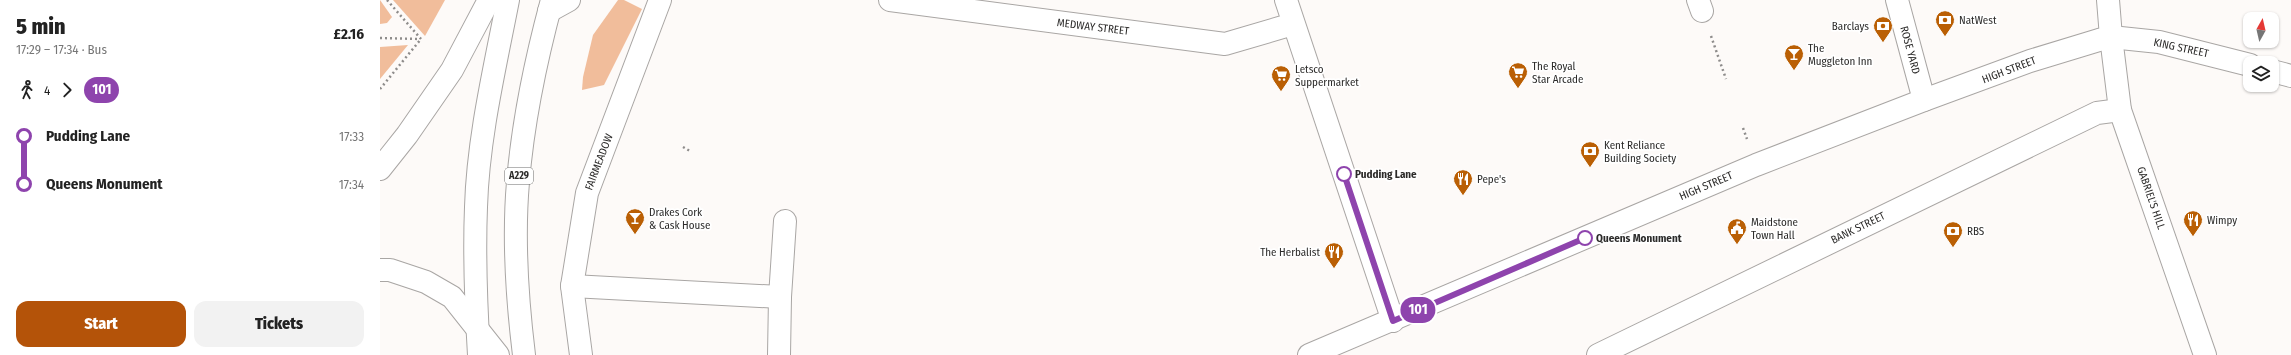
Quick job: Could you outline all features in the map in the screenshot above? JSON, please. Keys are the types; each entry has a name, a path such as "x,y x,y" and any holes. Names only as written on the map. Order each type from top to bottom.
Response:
{"main road":[{"path":"380,169 407,135 452,70 490,0"},
{"path":"479,355 477,327 476,206 478,179 496,62 508,0"},
{"path":"551,5 569,0"},
{"name":"FAIRMEADOW","path":"580,355 572,286 587,193 660,0"},
{"name":"MEDWAY STREET","path":"890,0 1225,44 1293,24"},
{"path":"1286,0 1393,321"},
{"name":"ROSE YARD","path":"1897,0 1924,100"},
{"name":"GABRIEL'S HILL","path":"2108,0 2120,110 2205,355"},
{"name":"A229","path":"524,355 517,263 518,182 530,97 551,5"},
{"name":"HIGH STREET","path":"1310,355 1393,321 1756,165 1924,100 2030,62 2111,37"},
{"name":"KING STREET","path":"2111,37 2159,42 2243,63"},
{"path":"2279,72 2291,76"},
{"name":"BANK STREET","path":"1598,355 2097,113 2120,110"},
{"path":"779,355 780,297 785,221"},
{"path":"380,270 390,270 426,282 452,297 498,355"},
{"path":"572,286 780,297"}],"path":[{"path":"387,0 421,39"},
{"path":"1700,6 1726,79"},
{"path":"380,38 421,39"},
{"path":"380,89 421,39"},
{"path":"682,147 690,151"}],"shaded area":[{"path":"380,0 392,17 387,23 380,24"},
{"path":"393,0 445,0 425,36"},
{"path":"618,0 624,0 642,9 604,85 582,90 583,77 593,35"},
{"path":"408,45 380,79 380,47"}],"bus line":[{"name":"101","path":"1344,174 1393,321 1585,238"}],"place":[{"name":"NatWest","path":"1945,37"},
{"name":"Barclays","path":"1883,43"},
{"name":"The Muggleton Inn","path":"1794,71"},
{"name":"The Royal Star Arcade","path":"1518,89"},
{"name":"Letsco Suppermarket","path":"1281,92"},
{"name":"Kent Reliance Building Society","path":"1590,168"},
{"name":"Pudding Lane","path":"1344,174"},
{"name":"Pepe's","path":"1463,196"},
{"name":"Drakes Cork & Cask House","path":"635,235"},
{"name":"Wimpy","path":"2193,237"},
{"name":"Queens Monument","path":"1585,238"},
{"name":"Maidstone Town Hall","path":"1737,245"},
{"name":"RBS","path":"1953,248"},
{"name":"The Herbalist","path":"1334,269"}]}
